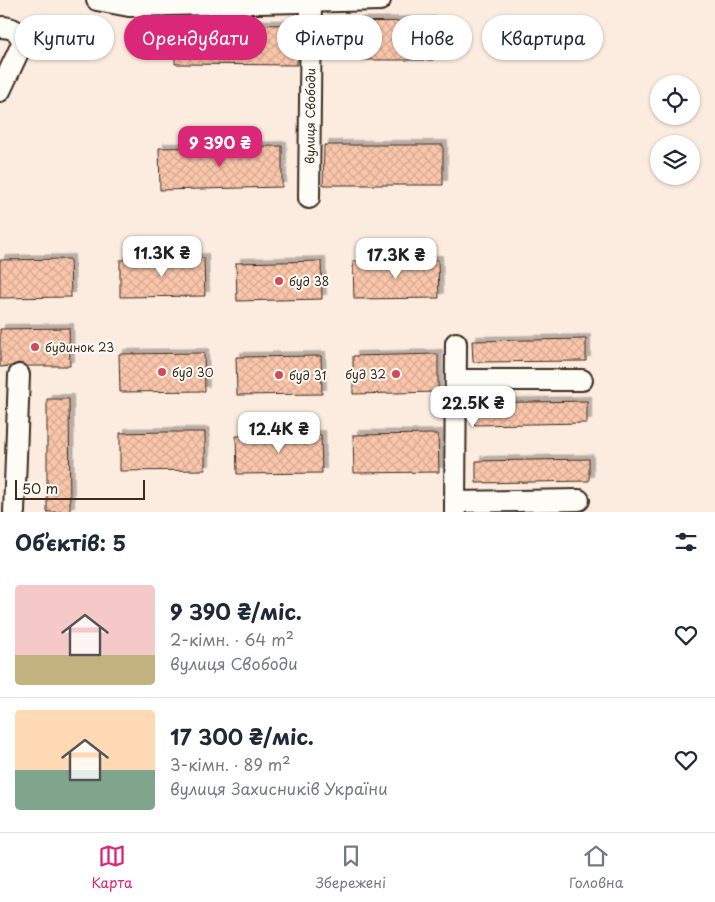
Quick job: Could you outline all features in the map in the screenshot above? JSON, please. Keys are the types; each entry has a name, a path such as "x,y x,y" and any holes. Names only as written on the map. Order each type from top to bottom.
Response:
{"street":[{"path":"97,0 130,6 380,0"},
{"name":"вулиця Свободи","path":"309,198 311,2"},
{"path":"0,27 8,27 16,31 21,36 22,44 0,90"},
{"path":"456,343 455,507 579,500"},
{"path":"14,512 19,374"},
{"path":"456,380 582,380"}],"building":[{"path":"382,21 392,21 392,60 382,60"},
{"path":"267,25 277,25 277,60 297,60 297,65 175,64 175,60 267,60"},
{"path":"324,145 443,145 443,185 323,185"},
{"path":"282,146 282,187 160,190 159,148"},
{"path":"204,258 205,296 120,297 120,260"},
{"path":"70,259 71,297 0,298 0,260"},
{"path":"438,260 439,298 354,299 353,261"},
{"name":"буд 38","path":"321,261 322,299 237,301 236,263"},
{"name":"будинок 23","path":"69,328 70,366 27,366 19,363 0,367 0,329"},
{"path":"586,339 586,361 473,362 472,341"},
{"name":"буд 30","path":"204,353 205,391 120,392 119,354"},
{"name":"буд 32","path":"438,354 438,392 353,394 353,356"},
{"name":"буд 31","path":"321,356 322,394 237,395 236,357"},
{"path":"47,399 69,399 70,512 47,512"},
{"path":"587,401 587,423 474,425 473,403"},
{"path":"205,432 205,470 120,471 120,433"},
{"path":"438,434 439,472 354,473 353,435"},
{"path":"321,435 322,473 237,474 236,436"},
{"path":"589,459 589,481 476,483 476,461"}],"place":[{"name":"буд 38","path":"279,281"},
{"name":"будинок 23","path":"35,347"},
{"name":"буд 30","path":"162,372"},
{"name":"буд 32","path":"396,374"},
{"name":"буд 31","path":"279,375"}]}
